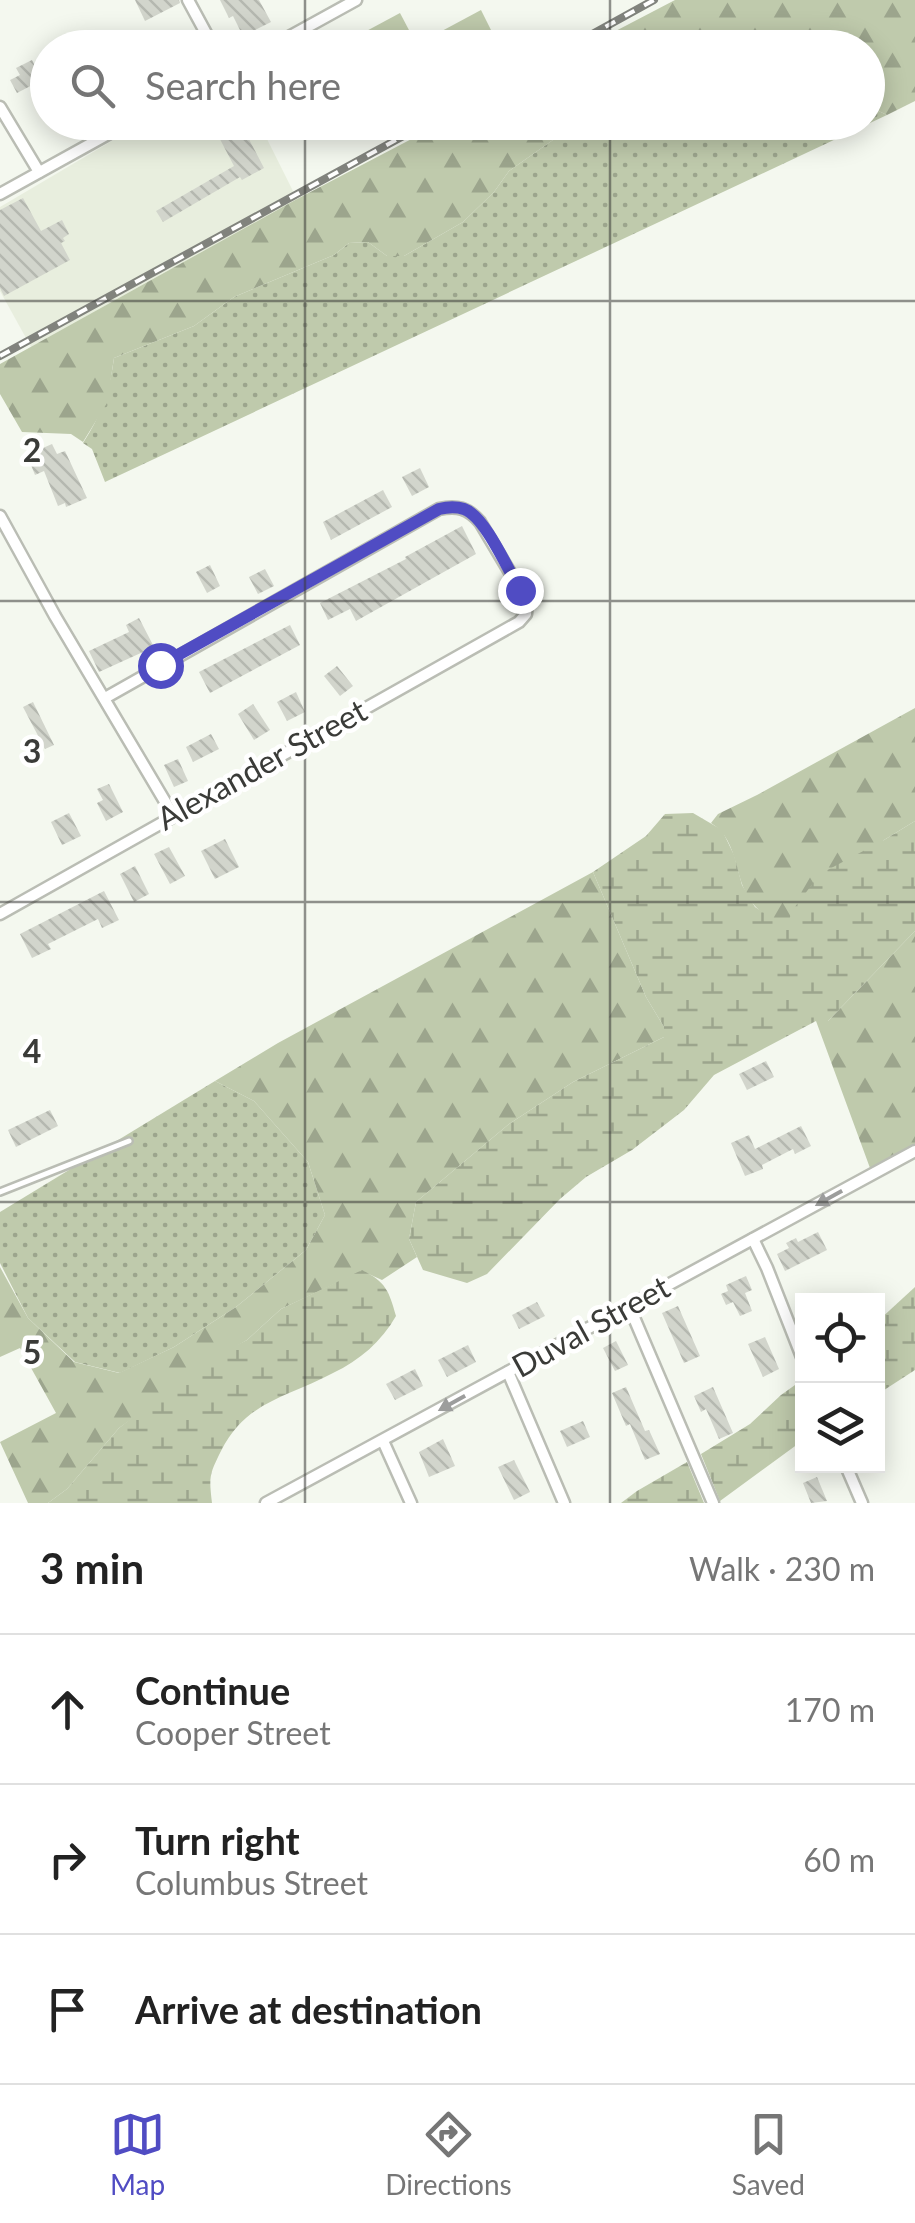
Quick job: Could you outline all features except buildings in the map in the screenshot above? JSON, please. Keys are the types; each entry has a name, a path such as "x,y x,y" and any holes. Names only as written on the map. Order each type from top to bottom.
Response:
{"street":[{"path":"188,0 204,30"},
{"path":"302,30 356,0"},
{"path":"0,107 39,172"},
{"path":"0,194 97,140"},
{"name":"Alexander Street","path":"0,914 519,622 527,608 524,595 480,522 464,509 449,506 105,698"},
{"path":"0,516 173,815"},
{"name":"Duval Street","path":"266,1503 915,1151"},
{"path":"752,1239 795,1339"},
{"path":"630,1306 713,1503"},
{"path":"508,1372 564,1503"},
{"path":"383,1441 411,1503"},
{"path":"849,1473 862,1503"}],"lane":[{"path":"0,1192 129,1140"}],"shaded area":[{"path":"114,140 268,140 297,199 31,347 0,291 0,207"}],"green space":[{"path":"675,0 915,0 915,101 885,114 885,30 618,30"},
{"path":"481,10 491,30 444,30"},
{"path":"400,13 409,30 368,30"},
{"path":"410,140 553,140 509,171 463,222 404,256 387,256 368,242 349,243 334,255 234,297 194,326 114,358 107,403 83,442 71,434 22,432 0,394 0,364"},
{"path":"553,140 834,140 105,482 92,449 83,443 104,402 114,358 194,326 234,297 334,255 349,243 368,242 387,256 404,256 463,222 509,171"},
{"path":"915,708 915,821 884,840 788,929 762,912 748,896 727,840 711,823 718,814"},
{"path":"693,813 722,830 742,885 755,907 788,928 791,912 820,874 915,821 915,931 827,1022 816,1021 714,1075 684,1110 560,1199 487,1274 467,1283 423,1270 409,1239 416,1202 509,1124 573,1082 664,1037 664,1027 646,997 593,872 646,836 665,814"},
{"path":"593,872 646,997 664,1027 664,1037 573,1082 509,1124 416,1202 409,1239 417,1257 382,1280 362,1271 281,1309 247,1340 119,1428 67,1489 48,1503 28,1503 0,1442 56,1413 20,1348 0,1357 0,1267 28,1318 74,1362 119,1373 174,1347 236,1307 306,1250 325,1215 308,1162 254,1101 215,1081"},
{"path":"915,931 915,1144 870,1168 816,1021 828,1021"},
{"path":"215,1081 254,1101 308,1162 325,1215 306,1250 236,1307 174,1347 120,1373 75,1362 28,1318 0,1263 0,1212"},
{"path":"362,1270 381,1283 396,1316 377,1342 352,1362 270,1402 243,1421 231,1434 214,1466 210,1481 212,1503 48,1503 67,1489 119,1428 185,1372 247,1340 281,1309"},
{"path":"915,1287 915,1370 885,1389 885,1383 885,1315"},
{"path":"795,1385 795,1446 720,1501 701,1454 750,1424"},
{"path":"687,1462 704,1503 621,1503 637,1491"}],"railway":[{"path":"600,30 654,0"},
{"path":"0,356 396,140"}],"route":[{"path":"160,665 449,506 474,514 520,590"}]}
